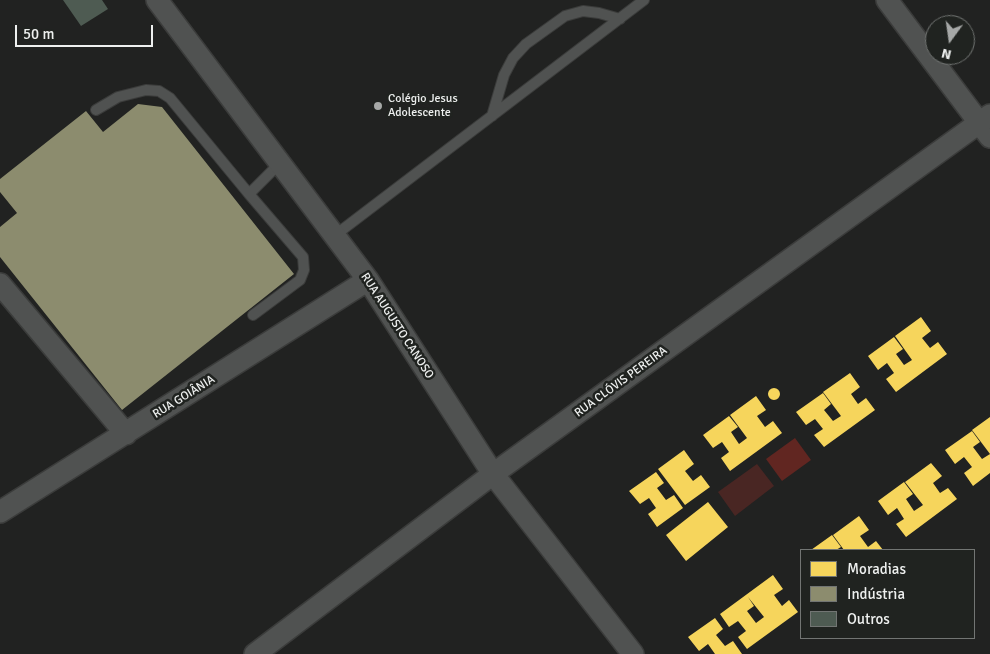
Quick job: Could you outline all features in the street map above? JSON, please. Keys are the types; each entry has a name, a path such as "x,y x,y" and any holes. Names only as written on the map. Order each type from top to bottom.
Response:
{"street":[{"name":"RUA AUGUSTO CANOSO","path":"157,0 368,280 493,474 633,654"},
{"path":"887,0 987,125"},
{"name":"RUA CLÓVIS PEREIRA","path":"255,654 493,474 987,125"},
{"name":"RUA GOIÂNIA","path":"0,512 368,280"},
{"path":"0,284 126,434"}],"lane":[{"path":"334,236 644,0"},
{"path":"492,116 504,75 513,58 526,44 564,16 583,11 599,12 620,19"},
{"path":"96,110 118,97 146,90 159,91 170,98 303,257 304,270 300,280 253,316"},
{"path":"250,194 279,164"}],"shaded area":[{"path":"795,438 811,460 782,481 766,459"},
{"path":"757,464 774,486 735,516 718,492"}],"building: Moradias":[{"path":"921,317 931,331 922,338 930,348 938,342 947,354 896,392 886,379 894,373 887,363 878,370 868,356 894,337 903,349 896,354 904,365 912,360 895,336"},
{"path":"850,373 860,387 851,394 858,404 866,398 875,410 824,447 814,435 823,429 815,419 806,425 796,412 823,393 831,404 824,410 833,421 841,416 823,392"},
{"path":"774,388 780,394 774,400 768,394"},
{"path":"756,396 766,410 757,416 765,427 773,421 782,433 730,471 721,458 729,452 722,442 713,448 703,435 729,416 738,427 731,432 739,444 747,438 730,415"},
{"path":"990,417 990,454 972,430"},
{"path":"972,431 980,442 973,447 982,459 990,454 990,473 973,486 964,473 972,467 964,457 955,464 945,450"},
{"path":"684,450 694,464 685,471 693,481 701,475 710,487 685,505 658,469"},
{"path":"931,463 942,476 933,483 940,493 948,488 957,499 906,537 896,524 904,519 897,508 888,515 878,501 904,482 913,494 906,499 914,511 923,505 905,482"},
{"path":"656,472 664,483 657,488 666,500 674,495 683,508 657,527 648,514 656,508 649,498 640,504 629,491"},
{"path":"708,502 728,527 686,561 666,535"},
{"path":"859,516 869,530 860,536 868,547 876,541 882,549 843,549 833,535"},
{"path":"832,535 841,547 838,549 812,549"},
{"path":"773,575 783,589 774,595 782,606 789,600 798,612 747,649 738,637 746,631 738,621 729,627 720,614","holes":["748,597 764,617 756,623 747,611 754,606"]},
{"path":"715,618 723,629 716,635 725,646 733,641 742,654 715,654 708,644 699,651 688,637"}],"building: Indústria":[{"path":"138,104 162,107 294,274 122,410 0,257 0,227 17,213 0,192 0,179 86,111 103,132"}],"building: Outros":[{"path":"63,0 102,0 108,9 81,26"}],"place":[{"name":"Colégio Jesus Adolescente","path":"378,106"}]}
